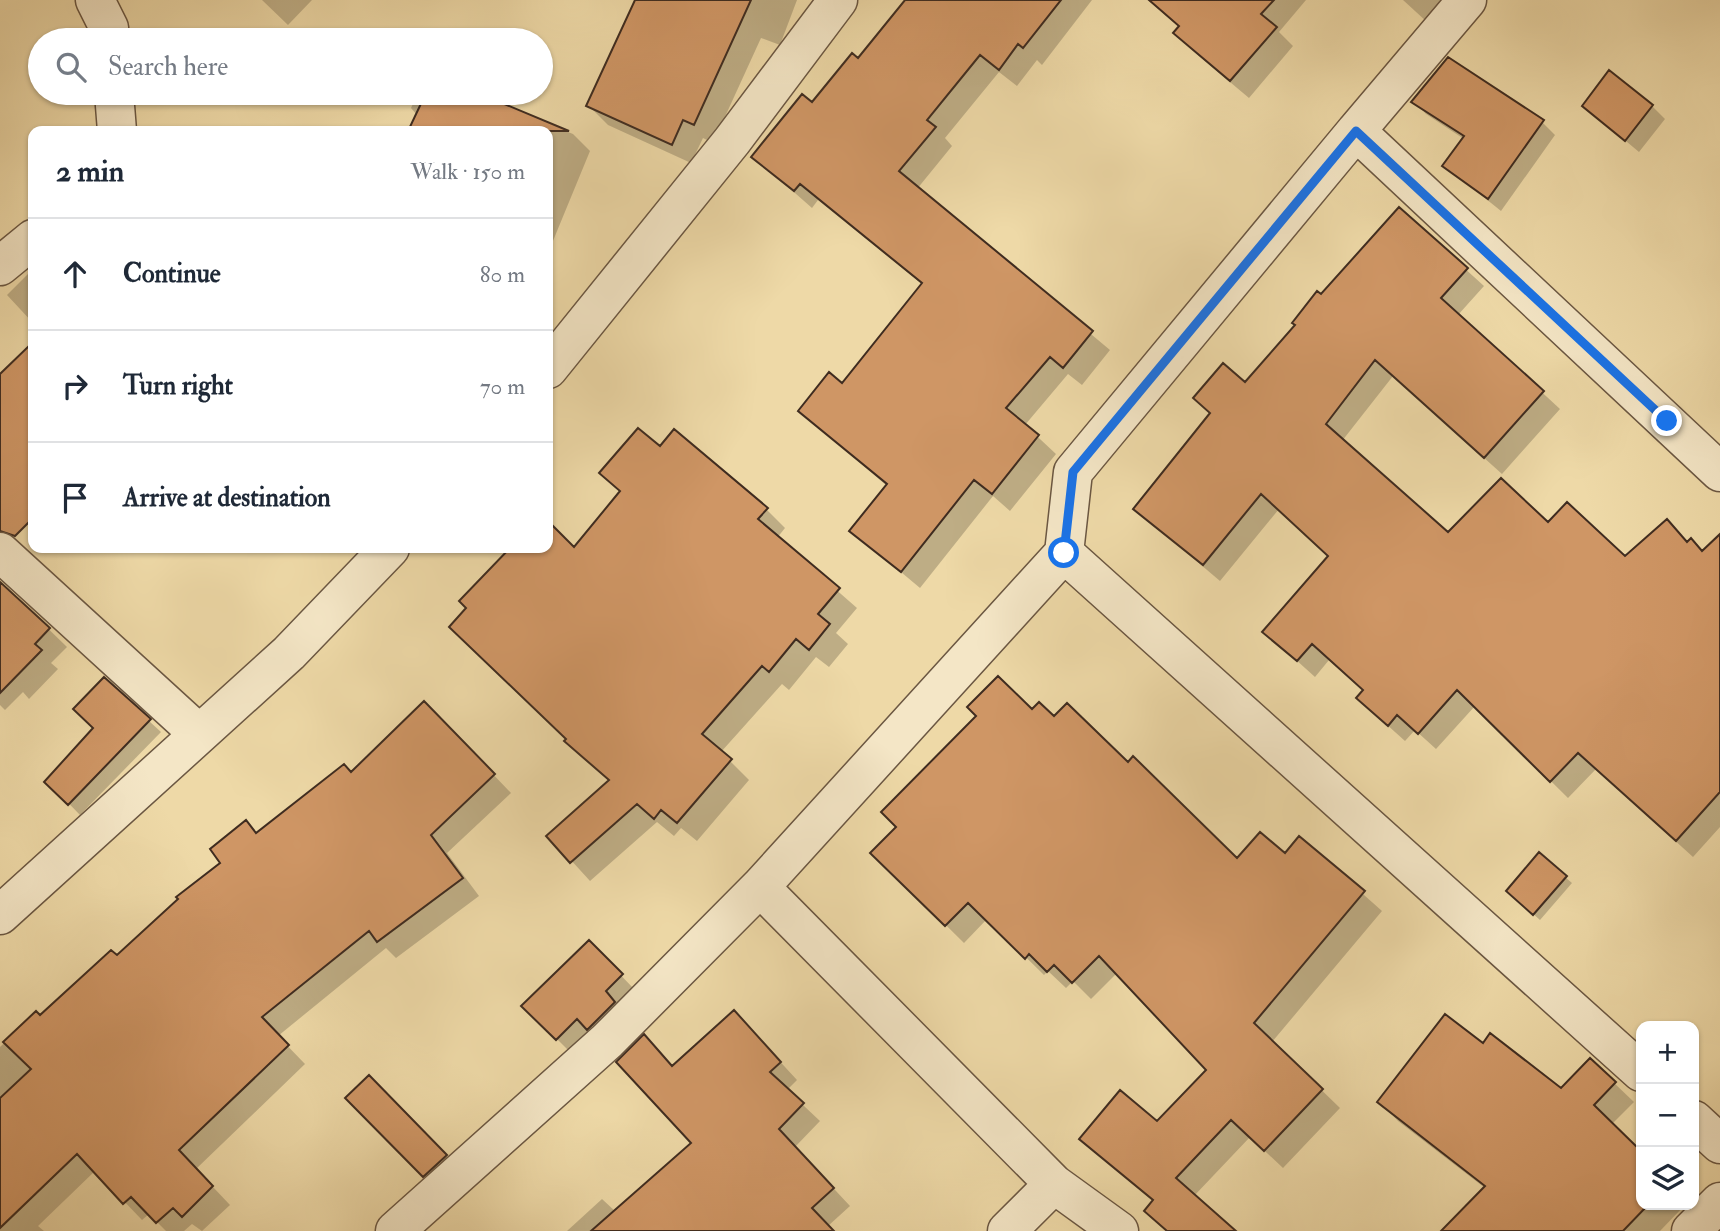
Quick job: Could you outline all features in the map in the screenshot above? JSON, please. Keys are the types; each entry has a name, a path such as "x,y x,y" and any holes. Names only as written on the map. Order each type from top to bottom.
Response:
{"street":[{"path":"95,0 109,28"},
{"path":"553,363 732,141 838,0"},
{"path":"395,1231 607,1041 760,887 1064,553 1073,472 1467,0"},
{"path":"115,105 117,126"},
{"path":"1356,131 1720,472"},
{"path":"0,266 28,243"},
{"path":"0,552 198,733"},
{"path":"0,915 289,653 385,553"},
{"path":"1064,553 1636,1068"},
{"path":"760,887 1054,1184 1119,1231"},
{"path":"1699,1125 1720,1144"},
{"path":"1007,1231 1054,1184"},
{"path":"1691,1231 1720,1202"}],"building":[{"path":"635,0 751,0 694,125 683,120 672,145 586,106"},
{"path":"905,0 1061,0 1023,48 1018,44 999,70 980,55 927,120 936,127 899,171 1093,331 1063,368 1050,357 1006,408 1039,435 992,494 974,480 901,572 849,531 887,484 798,411 829,372 842,383 922,283 800,184 794,191 751,157 802,94 812,102 852,53 858,58"},
{"path":"1149,0 1274,0 1261,14 1277,27 1230,81 1173,33 1179,26"},
{"path":"1448,57 1544,120 1488,199 1442,166 1464,136 1411,102"},
{"path":"1609,70 1653,105 1625,141 1582,106"},
{"path":"420,105 507,105 569,131 553,131 553,126 410,126"},
{"path":"1399,207 1468,268 1441,298 1544,391 1484,458 1375,360 1326,424 1448,532 1501,478 1548,522 1567,502 1625,556 1667,519 1687,542 1691,538 1702,551 1720,534 1720,792 1676,841 1578,753 1550,782 1457,690 1418,734 1397,715 1388,726 1356,698 1363,690 1312,644 1297,661 1262,632 1328,556 1261,494 1203,565 1133,509 1210,413 1193,398 1223,363 1245,382 1295,325 1292,323 1317,291 1321,294"},
{"path":"28,347 28,523 15,536 0,531 0,374"},
{"path":"638,428 660,446 674,429 768,508 758,519 840,588 818,614 830,624 809,650 796,639 769,672 762,666 702,734 732,759 677,823 661,810 654,819 637,804 570,863 546,836 609,780 564,741 566,739 449,627 466,608 459,601 505,553 553,553 553,526 574,547 620,491 599,473"},
{"path":"0,582 50,628 35,644 42,650 0,693"},
{"path":"998,676 1032,709 1039,702 1054,716 1067,703 1128,762 1133,756 1237,858 1260,832 1285,853 1299,836 1365,891 1254,1023 1323,1089 1264,1151 1231,1120 1176,1178 1236,1231 1167,1231 1144,1211 1153,1200 1079,1139 1120,1090 1157,1121 1206,1070 1099,956 1072,983 1054,965 1047,972 1029,954 1025,959 968,903 945,926 870,853 896,827 881,812 976,716 967,707"},
{"path":"104,677 151,719 68,805 44,782 93,728 73,709"},
{"path":"424,701 495,774 431,835 463,878 377,942 369,931 262,1017 289,1045 179,1150 213,1186 182,1217 173,1208 156,1223 131,1197 123,1204 77,1154 0,1228 0,1098 31,1069 3,1042 36,1011 40,1015 111,950 117,955 178,899 176,897 220,863 210,849 246,820 256,833 344,764 351,772"},
{"path":"1539,852 1567,876 1533,915 1506,891"},
{"path":"589,940 623,974 606,991 615,1002 587,1030 577,1019 556,1040 521,1006"},
{"path":"734,1010 781,1062 770,1072 804,1103 779,1129 834,1188 812,1208 834,1231 591,1231 691,1143 616,1062 644,1034 672,1066"},
{"path":"1445,1014 1483,1043 1490,1033 1561,1088 1590,1058 1616,1082 1594,1105 1636,1146 1636,1210 1643,1210 1623,1231 1441,1231 1485,1186 1377,1102"},
{"path":"369,1075 447,1155 423,1177 345,1098"}],"route":[{"path":"1064,553 1073,472 1356,131 1667,421"}]}
